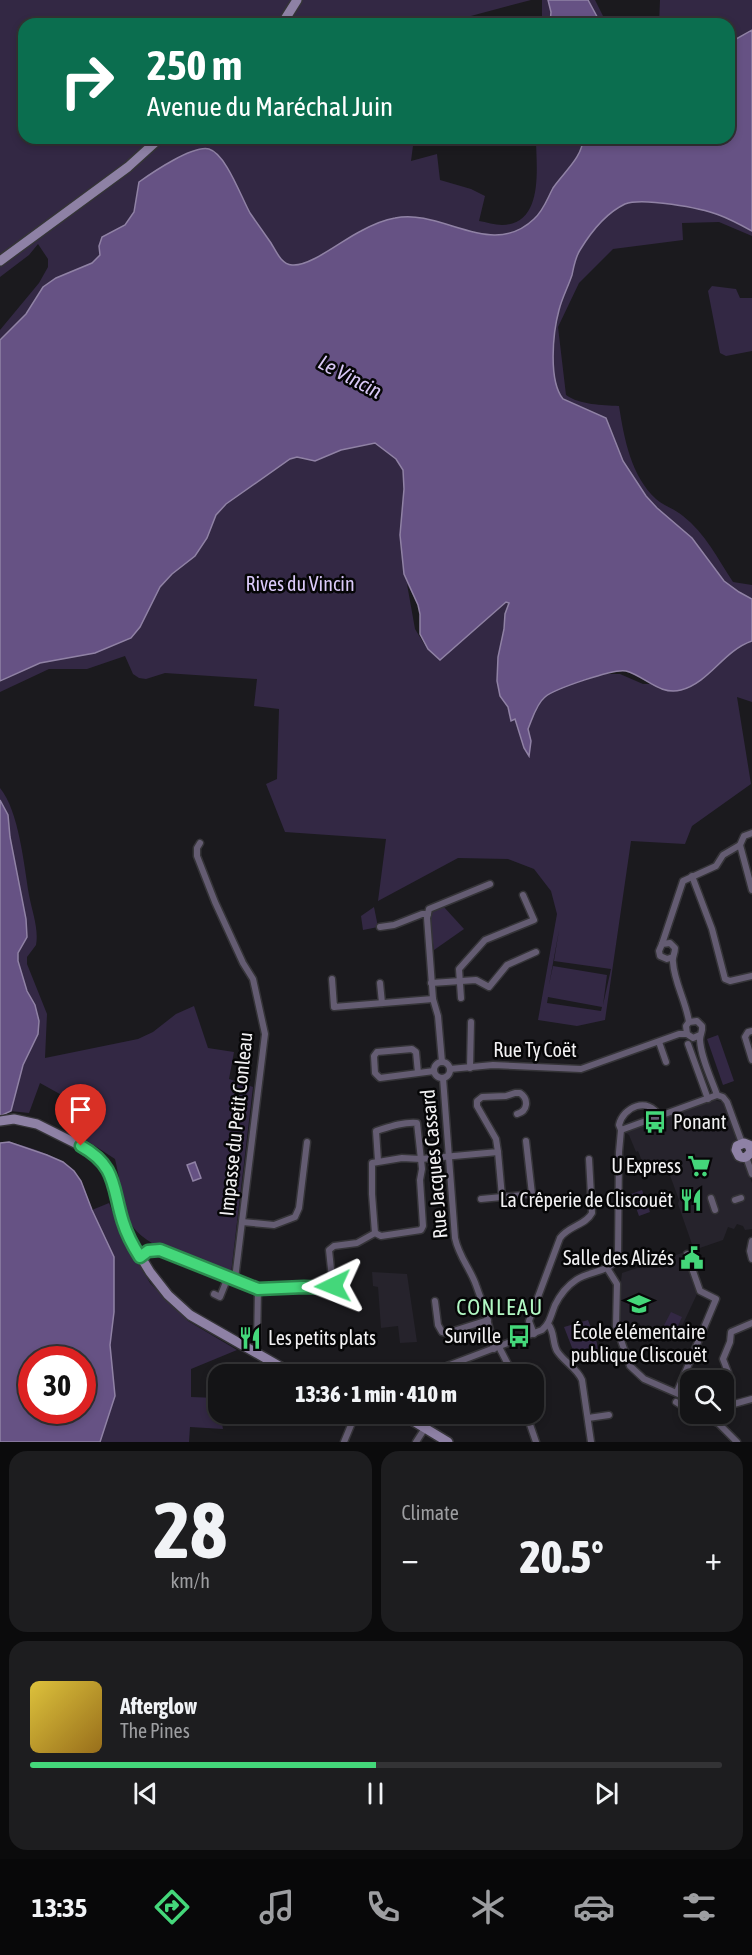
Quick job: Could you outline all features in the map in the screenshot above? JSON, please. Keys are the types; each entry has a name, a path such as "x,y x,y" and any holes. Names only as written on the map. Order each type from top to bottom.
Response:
{"street":[{"path":"286,18 297,0"},
{"path":"0,261 128,167 153,144"},
{"path":"692,1021 674,972 660,956 659,951 683,881 713,868 723,855 740,845 744,836 752,833"},
{"name":"Impasse du Petit Conleau","path":"200,843 196,852 201,869 243,963 253,980 265,1034 242,1222 231,1278"},
{"path":"740,845 752,890"},
{"path":"692,876 712,929 725,979 730,981 752,976"},
{"path":"380,927 394,926 422,914 428,914 430,909 490,884"},
{"path":"460,998 459,969 485,940 534,920 523,895"},
{"name":"Rue Jacques Cassard","path":"428,914 431,983 438,1016 442,1062"},
{"path":"667,930 667,939 675,948 674,972"},
{"path":"662,944 670,943"},
{"path":"431,983 476,980 489,987 507,964 536,952"},
{"path":"665,959 673,957"},
{"path":"332,979 334,1007 433,999"},
{"path":"380,983 382,1003"},
{"path":"693,1036 702,1031 699,1022 692,1021 686,1026 702,1052 717,1095"},
{"path":"470,1068 471,1022"},
{"path":"752,1031 748,1032 745,1037 752,1060"},
{"name":"Rue Ty Coët","path":"450,1069 493,1065 581,1069 679,1034 693,1036"},
{"path":"659,1042 666,1062"},
{"path":"688,1044 708,1099"},
{"path":"418,1073 416,1052 412,1048 377,1052 374,1056 375,1073 380,1077 418,1073 434,1071"},
{"path":"442,1062 450,1069 448,1075 443,1078 438,1077 434,1071 436,1065 442,1062"},
{"name":"Rue Jacques Cassard","path":"443,1078 457,1246 476,1284 497,1348 509,1364"},
{"path":"502,1197 496,1139 477,1106 477,1101 482,1097 520,1093 525,1099 526,1106 517,1114"},
{"path":"621,1130 717,1095 723,1097 749,1149 752,1174"},
{"path":"453,1364 542,1330 548,1324 556,1304 570,1285 581,1277 607,1268 615,1262 621,1130 619,1125 621,1119 631,1108 643,1105 653,1107 659,1116"},
{"path":"0,1121 14,1119 37,1124 100,1158 111,1177 124,1227 140,1257 160,1286 184,1310 275,1364"},
{"path":"375,1233 381,1236 422,1229 418,1125 415,1122 396,1124 376,1131 378,1161"},
{"path":"480,1199 532,1194 526,1141"},
{"path":"242,1222 274,1225 295,1217 300,1208 307,1142"},
{"path":"375,1233 372,1163 498,1152"},
{"path":"534,1334 530,1322 560,1238 569,1228 590,1218 592,1213 589,1159"},
{"path":"711,1197 715,1210"},
{"path":"140,1257 148,1251 160,1250 258,1289 333,1288 329,1250 334,1246 357,1243 375,1233"},
{"path":"752,1241 750,1248 752,1259"},
{"path":"676,1392 717,1299 700,1291 687,1254"},
{"path":"607,1268 616,1281 616,1326 630,1366 644,1378 680,1394"},
{"path":"214,1294 220,1297 231,1278"},
{"path":"253,1352 257,1344 258,1289"},
{"path":"435,1301 438,1325 442,1332 447,1333 488,1320"},
{"path":"727,1370 723,1359 730,1342 731,1332 752,1323"},
{"path":"548,1324 552,1328 556,1349 581,1376 591,1442"},
{"path":"734,1404 752,1399"},
{"path":"676,1402 680,1404"},
{"path":"588,1418 609,1415"},
{"path":"344,1442 351,1424"},
{"path":"418,1424 448,1442"},
{"path":"530,1424 536,1442"},
{"path":"719,1424 737,1442"},
{"path":"416,1442 425,1428"}],"shaded area":[{"path":"715,1100 724,1103 738,1140 732,1150 736,1160 746,1166 752,1183 752,1229 745,1230 743,1226 737,1224 734,1229 728,1227 723,1240 694,1250 664,1159 644,1166 629,1135 624,1132"},
{"path":"682,1253 697,1294 675,1341 659,1333 643,1334 639,1323 620,1330 622,1273"},
{"path":"372,1272 407,1274 417,1342 400,1343 398,1326 381,1328 378,1287 373,1286"}],"green space":[{"path":"0,0 531,0 467,17 450,18 18,18 18,144 413,144 411,161 437,154 440,180 471,189 485,196 479,221 502,225 516,222 525,215 532,204 537,178 536,144 735,144 735,18 659,18 660,0 752,0 752,236 719,222 682,223 683,240 613,249 579,283 558,327 566,395 584,403 619,406 630,456 647,490 698,530 733,582 752,585 752,605 564,589 530,231 0,555 0,330 39,283 48,267 48,259 38,244 29,255 0,277"},
{"path":"542,0 595,0 604,18 542,18"},
{"path":"712,286 736,289 740,298 752,298 752,351 726,356 720,353 708,291"},
{"name":"Rives du Vincin","path":"365,432 752,637 752,702 737,697 751,784 692,826 685,844 631,841 605,1020 577,1026 538,1020 557,914 551,891 534,869 508,859 458,858 378,901 386,839 285,832 266,784 277,779 279,709 254,706 257,679 165,673 146,679 139,678 133,674 125,656 87,669 49,669 0,692 0,682 16,673 0,681 172,453","holes":["407,584 418,605 420,634 426,647 415,629","625,670 651,684 643,684 620,674 605,674","559,930 554,961 611,969 603,1005 607,975 553,966 549,985","548,997 602,1007 601,1011 547,1003"]},
{"path":"0,788 12,810 16,824 36,926 36,945 27,957 27,964 47,1014 45,1058 138,1039 153,1032 176,1014 194,1006 208,1048 234,1052 229,1079 253,1087 231,1273 160,1248 137,1232 128,1216 115,1159 86,1140 96,1114 40,1083 29,1113 10,1111 0,1116"},
{"path":"443,906 464,929 434,950 429,914"},
{"path":"374,907 378,927 363,930 361,916"},
{"path":"718,1035 734,1081 723,1085 707,1039"},
{"path":"9,1142 34,1149 69,1166 80,1179 92,1210 109,1203 122,1235 150,1283 188,1321 237,1350 191,1369 191,1397 208,1398 208,1424 222,1424 223,1429 190,1427 189,1442 0,1442 0,1143"},
{"path":"642,1190 650,1212 639,1216 631,1194"},
{"path":"671,1312 682,1317 673,1337 661,1331"},
{"path":"588,1320 597,1343 598,1354 578,1363 564,1327"}],"water":[{"path":"548,0 588,0 598,18 550,18"},
{"name":"Le Vincin","path":"752,30 752,231 719,215 699,209 644,202 633,202 618,208 594,230 577,256 559,310 553,356 555,380 563,399 606,418 623,461 646,496 692,538 724,581 752,599 752,641 733,652 700,680 681,690 659,688 633,673 620,671 585,680 551,693 539,704 528,729 531,741 529,756 524,748 515,719 511,721 508,707 500,696 497,681 498,657 509,603 506,602 440,660 428,649 420,634 418,605 404,574 400,535 404,489 403,470 396,459 375,443 341,450 315,461 297,457 290,459 226,504 216,515 207,538 195,556 160,587 140,627 131,638 95,653 40,663 0,681 0,340 26,314 43,287 56,278 92,263 100,255 99,246 102,237 125,225 134,212 139,182 184,155 209,149 227,167 250,213 279,257 292,265 308,262 369,227 395,218 413,217 484,234 501,235 518,230 537,216 553,188 580,152 582,144 735,144 735,40"},
{"path":"0,800 8,815 26,919 27,937 18,953 18,961 39,1021 38,1034 23,1065 11,1111 0,1116"},
{"path":"9,1142 63,1162 74,1171 81,1181 114,1257 114,1312 110,1345 115,1396 100,1442 0,1442 0,1143"},
{"path":"195,1162 201,1178 193,1181 187,1165"}],"place":[{"name":"Ponant","path":"655,1122"},
{"name":"U Express","path":"699,1166"},
{"name":"La Crêperie de Cliscouët","path":"691,1200"},
{"name":"Salle des Alizés","path":"692,1258"},
{"name":"École élémentaire publique Cliscouët","path":"639,1304"},
{"name":"Surville","path":"519,1336"},
{"name":"Les petits plats","path":"250,1338"}],"district":[{"name":"CONLEAU","path":"500,1307"}],"route":[{"path":"81,1146 100,1158 108,1169 124,1227 140,1257 148,1251 160,1250 258,1289 333,1288 333,1286"}]}
